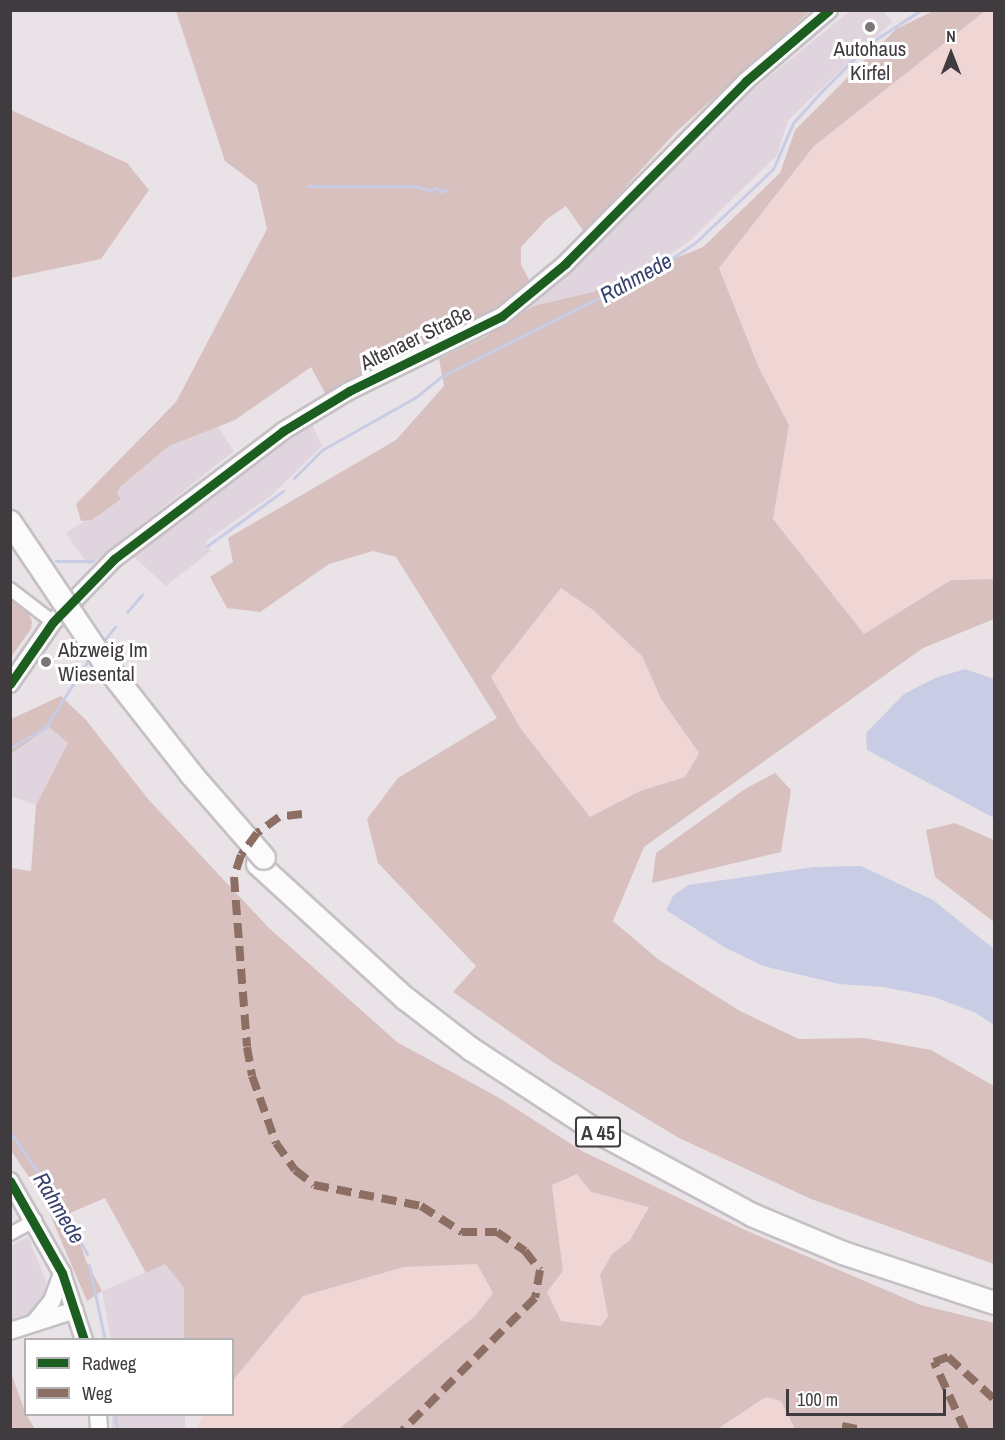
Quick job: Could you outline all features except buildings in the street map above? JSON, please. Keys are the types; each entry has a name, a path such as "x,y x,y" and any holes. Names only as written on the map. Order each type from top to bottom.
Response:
{"highway":[{"name":"A 45","path":"10,522 108,668 261,861 415,996 475,1042 604,1127 756,1209 872,1255 994,1291"},
{"name":"A 45","path":"10,538 100,668 181,774 261,861 406,999 471,1049 598,1132 752,1215 843,1253 994,1304"}],"main road":[{"name":"Altenaer Straße","path":"10,684 53,622 114,559 283,431 348,391 502,316 565,264 746,81 829,10"},
{"path":"10,1181 35,1220 62,1273 83,1338"},
{"path":"34,1323 52,1301 62,1273"},
{"path":"10,1332 75,1310"}],"street":[{"path":"10,589 53,622"},
{"path":"10,1234 35,1220"}],"shaded area":[{"path":"176,11 810,11 675,133 584,232 566,206 547,219 521,247 521,265 531,283 520,293 473,323 325,393 311,367 235,420 169,446 120,487 117,493 121,499 92,520 81,521 76,504 176,402 267,229 257,185 225,161"},
{"path":"850,11 883,11 892,22 788,120 777,155 691,240 649,269 593,292 533,306 716,120"},
{"path":"933,11 985,11 814,146 719,268 759,368 789,425 773,519 864,634 951,580 994,579 994,619 923,648 644,847 613,921 659,960 740,1011 799,1039 864,1038 931,1050 994,1086 994,1264 811,1199 679,1138 556,1064 453,992 476,966 378,863 367,819 398,778 497,718 396,557 373,551 329,564 260,612 227,608 210,577 233,562 228,538 396,440 444,386 439,359 487,336 533,306 593,292 703,247 780,173 795,130 896,29","holes":["561,588 593,610 642,656 661,699 699,753 685,777 640,791 590,817 521,729 491,677"]},
{"path":"985,11 994,11 994,579 951,580 864,634 773,519 789,425 759,368 719,268 814,146"},
{"path":"11,110 127,163 149,190 101,259 11,278"},
{"path":"312,424 322,446 273,494 205,542 211,551 166,586 133,556 264,456"},
{"path":"217,426 234,451 89,566 66,533 121,498 117,493 120,487 169,446"},
{"path":"561,587 593,610 642,656 661,699 699,753 685,777 640,791 590,817 521,729 491,677"},
{"path":"11,597 27,609 32,622 31,629 11,657"},
{"path":"61,696 86,720 148,799 269,928 397,1042 501,1099 582,1151 745,1230 921,1305 994,1323 994,1429 795,1429 781,1401 766,1397 718,1429 339,1429 475,1316 493,1293 477,1264 404,1267 303,1296 234,1379 234,1338 184,1338 184,1288 165,1264 146,1273 105,1198 70,1213 86,1261 102,1291 87,1301 42,1196 10,1149 11,868 31,871 36,805 68,743 49,727 11,754 11,719","holes":["577,1174 591,1192 649,1207 630,1240 612,1254 600,1275 608,1316 601,1326 561,1321 547,1292 563,1271 552,1185"]},
{"path":"49,727 68,743 36,805 11,796 11,754"},
{"path":"775,773 791,790 781,852 652,883 656,853 745,789"},
{"path":"955,823 994,840 994,922 935,877 926,830"},
{"path":"577,1174 592,1192 649,1206 630,1240 612,1254 600,1275 608,1316 601,1326 561,1321 547,1292 563,1271 552,1185"},
{"path":"28,1236 46,1282 45,1293 33,1311 11,1323 10,1247"},
{"path":"477,1263 493,1293 475,1316 339,1429 197,1430 203,1416 234,1416 234,1379 303,1296 404,1267"},
{"path":"165,1264 184,1288 184,1338 111,1338 102,1291"},
{"path":"11,1373 24,1409 24,1416 27,1416 35,1429 11,1429"},
{"path":"766,1397 781,1401 795,1429 718,1430"},
{"path":"112,1416 185,1416 185,1429 112,1429"}],"water":[{"path":"965,669 994,679 994,818 867,750 866,733 904,694 935,678"},
{"path":"861,866 933,900 994,949 994,1025 976,1013 934,997 883,987 839,984 763,966 724,947 666,910 673,896 688,885 814,867"}],"waterway":[{"name":"Rahmede","path":"294,478 322,450 416,397 441,377 655,270 696,242 773,169 793,123 819,94 870,43 921,10"},
{"path":"308,186 414,186 429,190 436,188 442,192 447,189"},
{"name":"Rahmede","path":"207,546 283,491"},
{"path":"56,561 93,561"},
{"name":"Rahmede","path":"127,612 142,595"},
{"name":"Rahmede","path":"102,643 115,627"},
{"name":"Rahmede","path":"10,748 46,727 90,657"},
{"name":"Rahmede","path":"10,1132 56,1198 87,1254"},
{"name":"Rahmede","path":"89,1265 105,1338"},
{"name":"Rahmede","path":"115,1416 117,1430"}],"marked path":[{"path":"302,814 279,817 257,833 241,855 234,877 247,1047 252,1076 276,1143 295,1170 314,1185 421,1206 462,1232 497,1232 525,1251 540,1270 535,1298 403,1430"},
{"path":"965,1430 934,1362 948,1357 994,1399"},
{"path":"842,1426 862,1430"}],"cycle path":[{"path":"10,684 53,622 114,559 283,431 349,391 502,316 565,264 746,81 829,10"},
{"path":"10,1181 62,1273 83,1338"}],"place":[{"name":"Autohaus Kirfel","path":"870,27"},
{"name":"Abzweig Im Wiesental","path":"46,662"}]}
